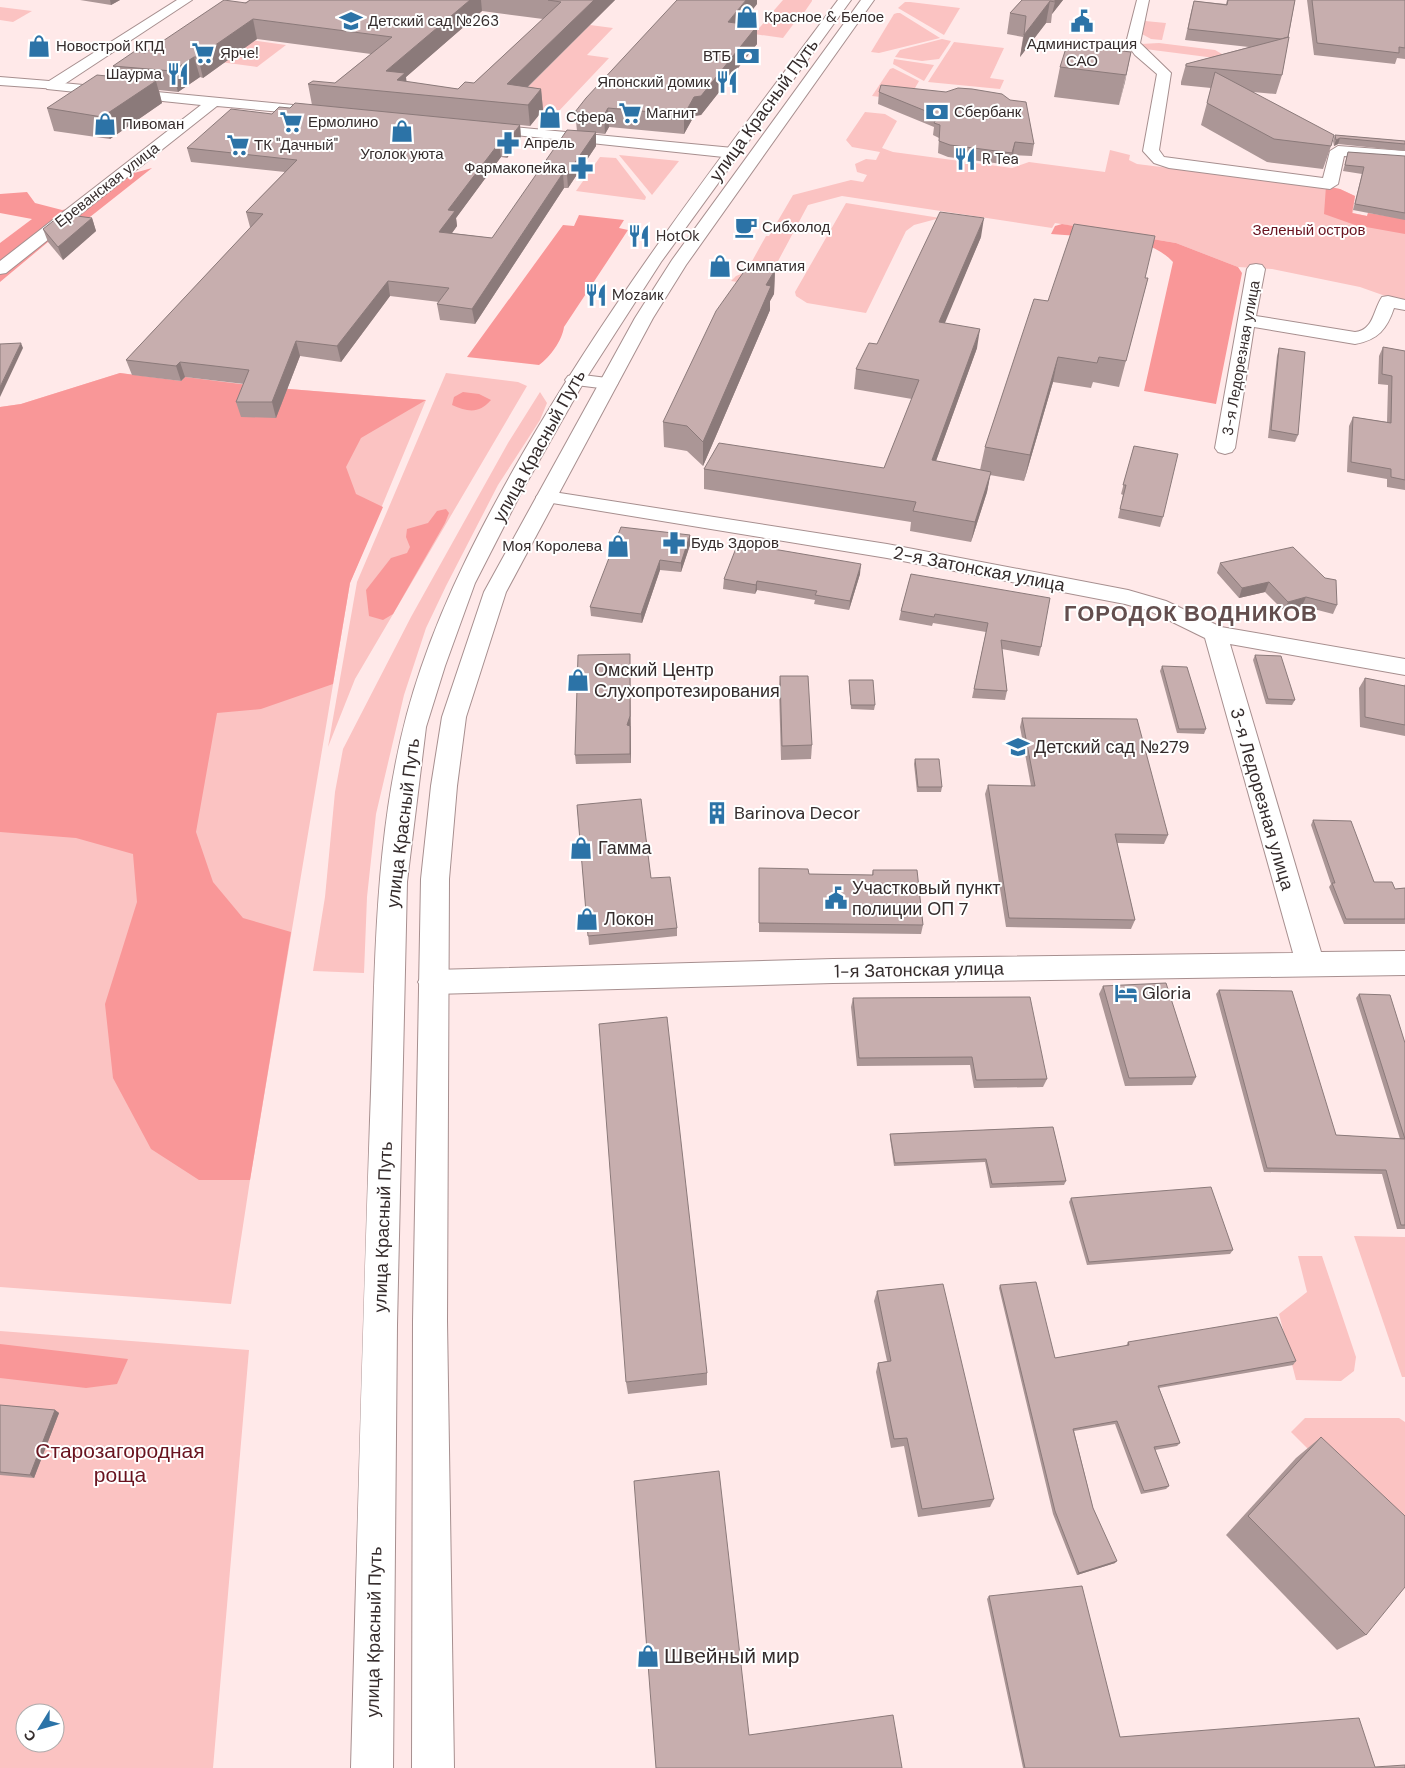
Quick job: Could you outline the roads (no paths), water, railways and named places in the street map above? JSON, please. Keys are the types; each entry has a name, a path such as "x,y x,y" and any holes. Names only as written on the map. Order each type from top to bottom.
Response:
{"main road":[{"path":"52,86 186,0"},
{"name":"улица Красный Путь","path":"372,1768 394,882 404,792 414,727 433,666 464,584 512,491 575,380 654,260 845,0"},
{"name":"улица Красный Путь","path":"433,1768 430,1321 435,878 444,786 454,717 495,592 644,318 678,264 868,0"},
{"path":"1143,0 1133,43 1141,56 1159,66 1164,73 1151,151 1159,160 1169,163 1330,184 1338,151 1405,156"},
{"path":"0,81 329,113"},
{"name":"Ереванская улица","path":"0,268 213,102"},
{"path":"465,126 733,153"},
{"name":"3-я Ледорезная улица","path":"1225,448 1256,269"},
{"path":"1246,320 1355,338 1366,338 1374,333 1388,301 1405,305"},
{"path":"575,380 608,383"},
{"name":"2-я Затонская улица","path":"547,497 887,551 1128,597 1158,606 1215,634 1405,667"},
{"name":"3-я Ледорезная улица","path":"1215,634 1310,963"},
{"name":"1-я Затонская улица","path":"390,984 726,973 1405,963"}],"place":[{"name":"Красное & Белое","path":"747,17"},
{"name":"Детский сад №263","path":"351,21"},
{"name":"Администрация САО","path":"1082,21"},
{"name":"Новострой КПД","path":"39,46"},
{"name":"Ярче!","path":"203,53"},
{"name":"ВТБ","path":"748,56"},
{"name":"Шаурма","path":"178,74"},
{"name":"Японский домик","path":"727,82"},
{"name":"Сбербанк","path":"937,112"},
{"name":"Магнит","path":"630,113"},
{"name":"Сфера","path":"550,117"},
{"name":"Ермолино","path":"291,122"},
{"name":"Пивоман","path":"105,124"},
{"name":"Уголок уюта","path":"402,131"},
{"name":"Апрель","path":"508,143"},
{"name":"ТК \"Дачный\"","path":"238,145"},
{"name":"R Tea","path":"965,159"},
{"name":"Фармакопейка","path":"582,168"},
{"name":"Сибхолод","path":"746,227"},
{"name":"HotOk","path":"639,236"},
{"name":"Симпатия","path":"720,266"},
{"name":"Mozaик","path":"596,295"},
{"name":"Будь Здоров","path":"674,543"},
{"name":"Моя Королева","path":"618,546"},
{"name":"Омский Центр Слухопротезирования","path":"578,680"},
{"name":"Детский сад №279","path":"1018,747"},
{"name":"Barinova Decor","path":"717,813"},
{"name":"Гамма","path":"581,848"},
{"name":"Участковый пункт полиции ОП 7","path":"836,898"},
{"name":"Локон","path":"587,919"},
{"name":"Gloria","path":"1126,993"},
{"name":"Швейный мир","path":"648,1656"}],"district":[{"name":"ГОРОДОК ВОДНИКОВ","path":"1191,613"}],"park label":[{"name":"Зеленый остров","path":"1309,230"},
{"name":"Старозагородная роща","path":"120,1463"}]}
